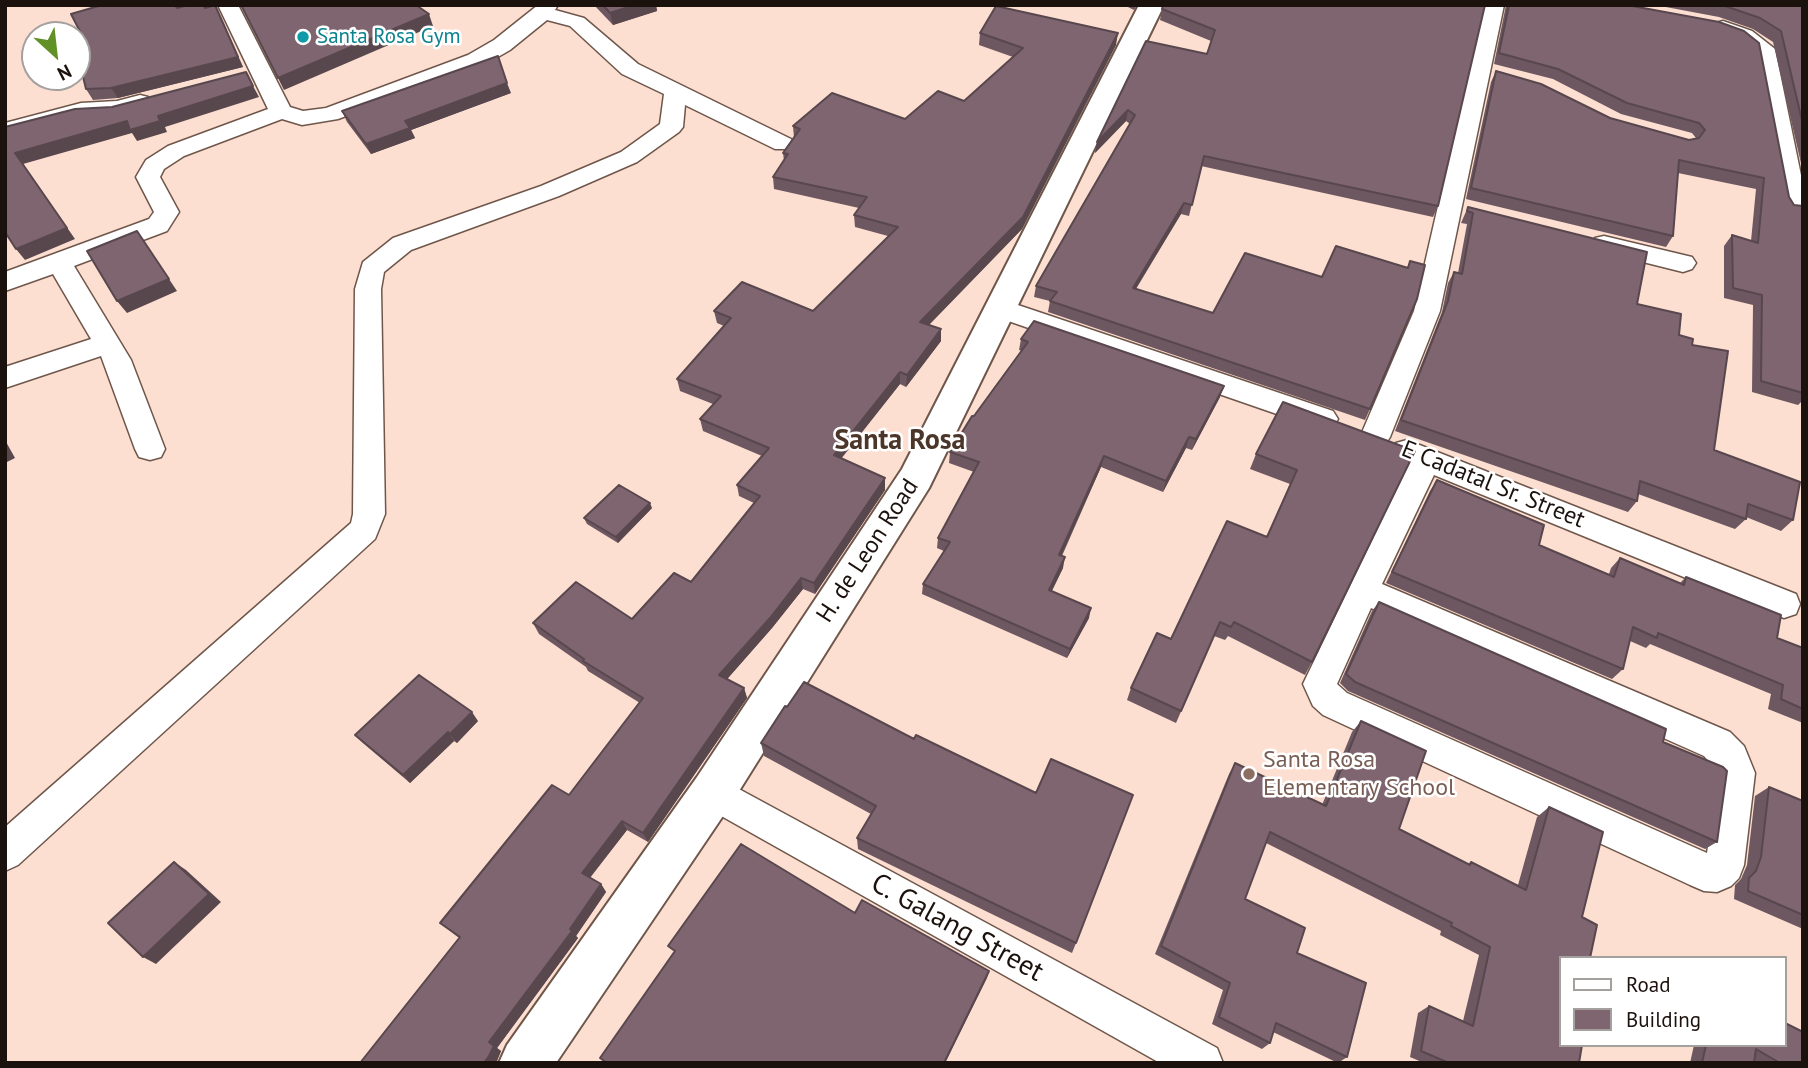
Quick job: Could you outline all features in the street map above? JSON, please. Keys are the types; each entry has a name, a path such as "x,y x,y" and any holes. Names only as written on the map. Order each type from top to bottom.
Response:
{"street":[{"path":"228,5 281,112"},
{"name":"H. de Leon Road","path":"530,1061 713,792 916,478 1152,5"},
{"path":"1375,437 1427,312 1494,5"},
{"path":"5,282 148,230 165,218 167,212 148,177 154,165 165,156 281,112 302,118 330,114 464,65 502,44 545,9 577,22 630,69 783,144"},
{"path":"1705,23 1745,35 1764,49 1795,207"},
{"path":"1480,70 1506,77"},
{"path":"233,78 259,72"},
{"path":"5,852 364,530 369,514 368,289 372,268 402,244 550,191 629,158 671,127 676,92"},
{"path":"5,130 81,110 118,108 156,98"},
{"path":"1450,205 1476,212"},
{"path":"1580,237 1683,263"},
{"path":"59,262 117,360 150,449"},
{"name":"E Cadatal Sr. Street","path":"1000,308 1375,437 1784,604"},
{"path":"5,378 108,343"},
{"path":"1363,590 1717,744 1731,758 1737,774 1725,865 1717,873 1704,872 1335,704 1325,695 1320,684 1363,590 1427,459"},
{"name":"C. Galang Street","path":"713,792 1202,1063"}],"building":[{"path":"102,5 175,5 177,8 203,5 205,8 215,5 238,57 111,88 91,89 91,21 75,21 71,14"},
{"path":"241,5 416,5 429,14 278,78"},
{"path":"603,5 635,5 610,13"},
{"path":"1163,5 1485,5 1438,206 1204,156 1192,205 1184,203 1133,288 1213,313 1245,253 1322,277 1336,246 1408,268 1410,261 1425,265 1417,299 1370,409 1050,301 1057,292 1036,286 1135,115 1128,110 1097,142 1146,41 1207,54 1215,30 1162,9"},
{"path":"1509,5 1627,5 1719,22 1744,31 1759,43 1789,197 1794,205 1803,206 1803,393 1761,381 1762,295 1733,288 1732,235 1758,243 1764,178 1679,160 1673,236 1471,188 1496,71 1541,84 1610,118 1689,140 1699,138 1705,130 1699,123 1627,103 1558,69 1499,53"},
{"path":"1722,5 1803,5 1803,125 1781,31 1760,18"},
{"path":"996,6 1118,33 1023,217 920,322 941,329 907,375 900,372 834,455 885,478 814,583 801,578 770,618 719,675 744,688 643,833 622,821 582,873 601,884 570,929 572,931 489,1042 494,1046 484,1063 360,1063 460,937 440,923 552,785 569,795 643,698 583,661 584,659 533,623 576,582 632,619 674,573 691,582 760,496 737,485 769,448 700,419 721,396 677,379 731,318 714,311 742,282 813,311 898,227 854,215 867,197 773,177 788,154 783,153 800,129 793,126 832,93 905,119 938,91 964,101 1023,48 980,33"},
{"path":"498,56 507,83 405,121 410,128 366,144 342,111"},
{"path":"246,72 253,86 158,116 160,121 130,130 127,121 15,153 67,228 16,249 5,232 5,127 75,109 112,107"},
{"path":"1468,207 1647,252 1637,304 1681,314 1679,335 1693,339 1692,345 1728,351 1714,450 1800,482 1793,520 1748,504 1746,519 1640,481 1637,501 1401,420 1448,301 1454,272 1462,274 1473,213 1467,211"},
{"path":"137,231 169,279 117,301 87,251"},
{"path":"1034,321 1224,386 1196,439 1189,437 1166,481 1104,456 1059,555 1065,557 1049,590 1091,608 1070,649 923,584 950,542 938,538 979,462 950,452 972,416 1028,342 1021,339"},
{"path":"1283,402 1415,451 1312,662 1234,622 1231,627 1220,622 1181,711 1131,688 1157,633 1171,639 1227,521 1267,537 1297,470 1256,454"},
{"path":"1437,480 1544,525 1539,545 1614,577 1620,558 1684,585 1686,577 1781,615 1777,638 1803,648 1803,709 1781,699 1783,685 1658,633 1657,638 1633,627 1623,669 1392,572"},
{"path":"619,485 650,503 616,537 584,518"},
{"path":"1379,602 1666,729 1663,742 1723,767 1727,771 1717,842 1355,682 1346,674"},
{"path":"419,675 472,712 403,775 355,735"},
{"path":"804,682 914,739 916,735 1036,793 1051,759 1133,795 1076,943 857,838 876,806 761,743"},
{"path":"1361,721 1426,751 1399,829 1470,865 1471,862 1526,890 1549,807 1603,832 1582,917 1597,925 1590,956 1560,956 1560,1047 1582,1047 1579,1063 1449,1063 1421,1051 1429,1006 1473,1026 1490,947 1451,926 1452,923 1270,832 1245,899 1305,928 1297,953 1366,983 1347,1057 1276,1023 1270,1043 1219,1017 1230,983 1161,946 1235,763 1326,806"},
{"path":"1769,787 1803,801 1803,915 1748,891 1749,878 1756,871 1761,857"},
{"path":"741,844 855,913 862,900 989,971 944,1063 607,1063 600,1058 675,951 668,946"},
{"path":"174,862 209,894 143,957 108,923"},
{"path":"1787,1024 1803,1032 1803,1063 1780,1063 1756,1049 1754,1063 1702,1063 1706,1047 1787,1047"}],"place":[{"name":"Santa Rosa Gym","path":"303,37"},
{"name":"Santa Rosa Elementary School","path":"1249,774"}],"district":[{"name":"Santa Rosa","path":"900,441"}]}
